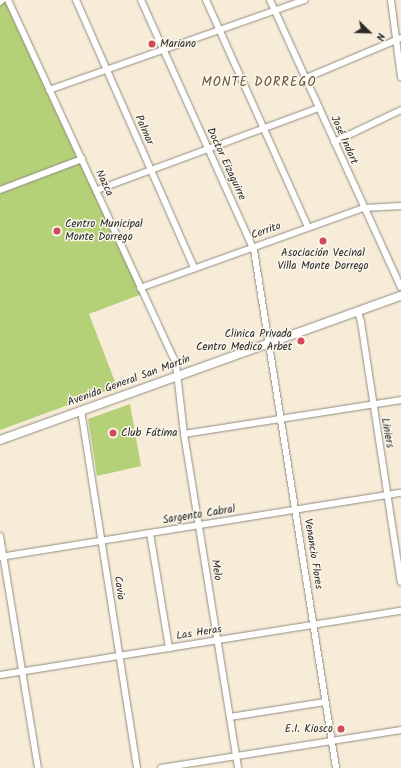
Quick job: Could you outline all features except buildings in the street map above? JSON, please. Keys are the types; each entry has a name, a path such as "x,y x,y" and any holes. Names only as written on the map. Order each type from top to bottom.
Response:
{"main road":[{"name":"Avenida General San Martín","path":"0,440 401,296"}],"street":[{"name":"Nazca","path":"8,0 176,364 176,376"},
{"name":"Palmar","path":"76,0 194,267"},
{"name":"Doctor Eizaguirre","path":"141,0 253,247 268,343"},
{"path":"206,0 308,227"},
{"name":"José Indart","path":"270,0 401,287"},
{"path":"49,90 305,0"},
{"path":"391,0 399,39 401,77"},
{"path":"306,78 399,39"},
{"path":"97,190 319,108"},
{"path":"334,142 401,110"},
{"path":"0,190 82,159"},
{"name":"Cerrito","path":"140,288 194,267 364,208 401,206"},
{"name":"Liniers","path":"358,312 362,322 372,404 401,582"},
{"name":"Venancio Flores","path":"268,343 282,419 336,768"},
{"name":"Melo","path":"176,376 238,768"},
{"path":"184,434 401,400"},
{"name":"Cavia","path":"81,410 137,768"},
{"name":"Sargento Cabral","path":"2,557 401,493"},
{"path":"150,533 169,648"},
{"path":"0,536 2,557 38,768"},
{"name":"Las Heras","path":"0,675 401,611"},
{"path":"230,717 325,702"},
{"path":"162,768 401,730"}],"green space":[{"name":"Centro Municipal Monte Dorrego","path":"5,1 142,294 89,314 117,387 0,430 0,5"},
{"name":"Club Fátima","path":"130,404 141,466 97,476 88,419"}],"place":[{"name":"Mariano","path":"152,44"},
{"name":"Centro Municipal Monte Dorrego","path":"57,231"},
{"name":"Asociación Vecinal Villa Monte Dorrego","path":"323,241"},
{"name":"Clinica Privada Centro Medico Arbet","path":"301,341"},
{"name":"Club Fátima","path":"113,433"},
{"name":"E.I. Kiosco","path":"341,729"}],"district":[{"name":"MONTE DORREGO","path":"259,83"}]}
